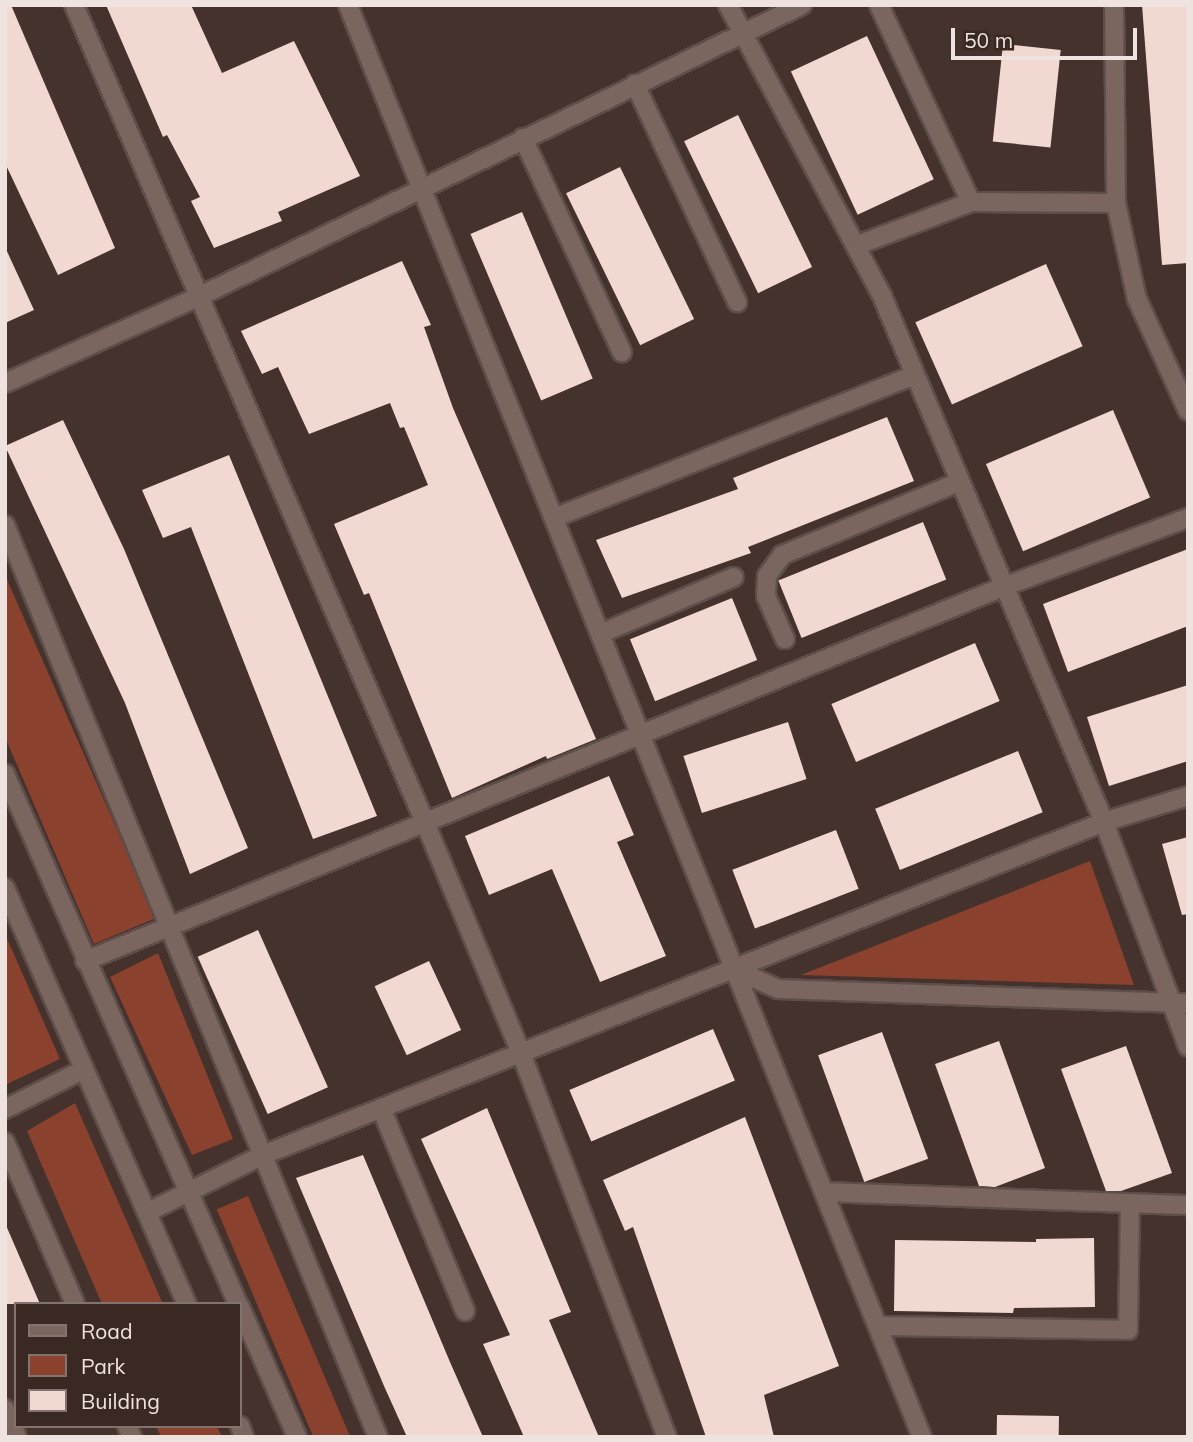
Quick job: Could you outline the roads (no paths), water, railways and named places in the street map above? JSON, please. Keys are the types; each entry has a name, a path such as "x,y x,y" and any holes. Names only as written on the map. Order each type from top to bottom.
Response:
{"street":[{"path":"74,5 424,820 521,1053 667,1437"},
{"path":"348,5 556,517 922,1437"},
{"path":"728,5 858,245 1180,1003 1188,1047"},
{"path":"5,383 198,297 635,84 743,36 802,5"},
{"path":"879,5 971,202"},
{"path":"1114,5 1116,203 1137,299 1188,411"},
{"path":"635,84 737,302"},
{"path":"523,138 622,352"},
{"path":"858,245 971,202 1116,203"},
{"path":"556,517 915,375"},
{"path":"785,639 766,596 768,576 782,555 959,482"},
{"path":"85,961 424,820 1003,587 1188,518"},
{"path":"5,524 378,1437"},
{"path":"602,633 734,577"},
{"path":"5,774 237,1302"},
{"path":"148,1212 263,1156 381,1108 1104,822 1188,796"},
{"path":"5,888 186,1302"},
{"path":"734,969 778,989 1180,1003"},
{"path":"5,1110 83,1070"},
{"path":"381,1108 465,1311"},
{"path":"5,1142 74,1302"},
{"path":"826,1192 1130,1206 1188,1205"},
{"path":"878,1326 1128,1330 1130,1206"},
{"path":"242,1313 297,1437"},
{"path":"5,1409 18,1437"}]}
